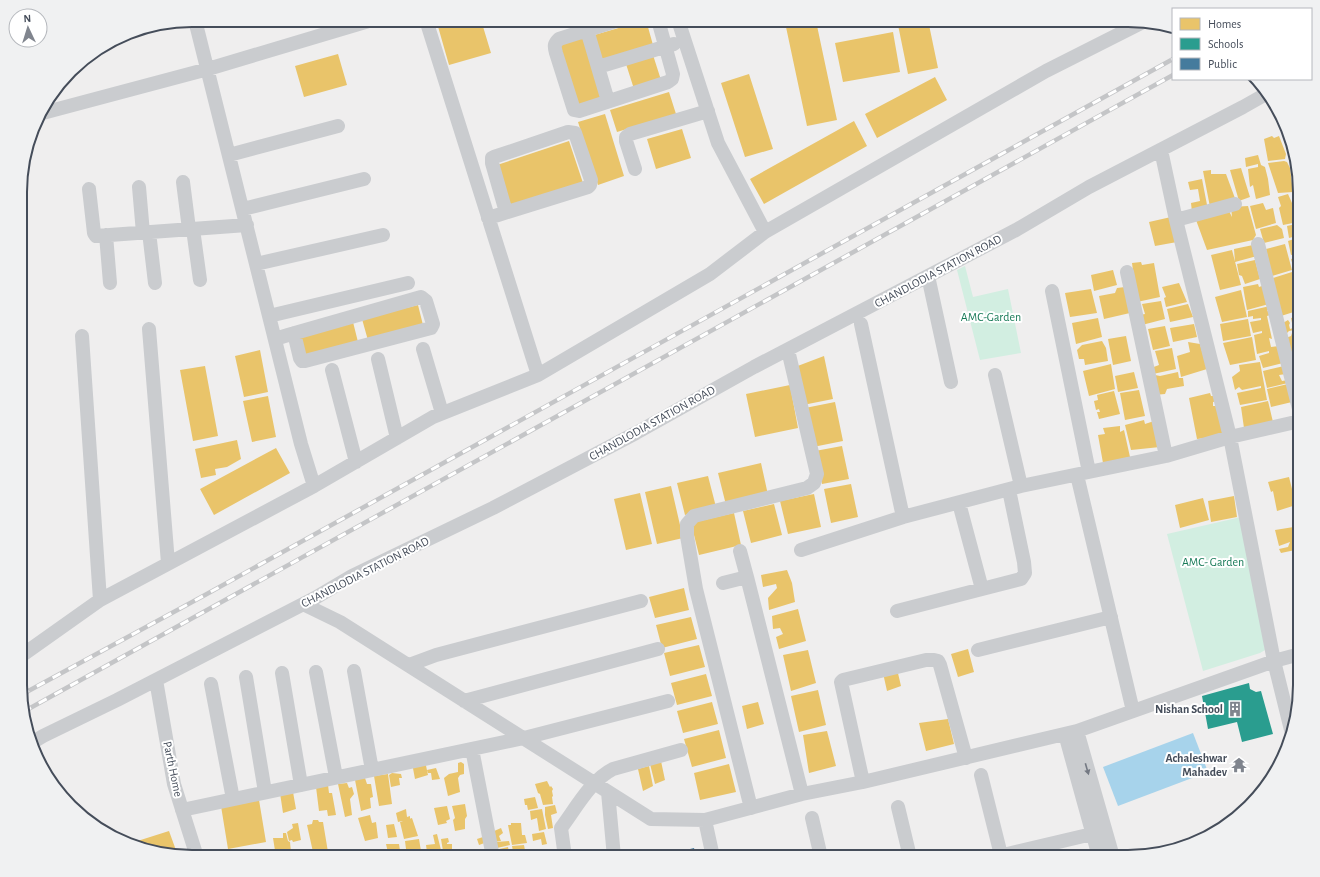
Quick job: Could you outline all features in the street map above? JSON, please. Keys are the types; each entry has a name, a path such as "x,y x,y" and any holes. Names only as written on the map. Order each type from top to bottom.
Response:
{"street":[{"path":"197,27 301,444 314,486"},
{"path":"48,112 208,70 349,27"},
{"path":"428,27 538,375"},
{"path":"597,27 559,39 554,46 574,110 579,111 668,82 672,79 673,74 660,27"},
{"path":"680,27 718,143 765,232"},
{"path":"27,652 100,600 314,486 433,417 538,375 710,274 765,232 1046,71 1133,27"},
{"path":"587,30 608,101"},
{"path":"598,67 666,46 685,42"},
{"name":"CHANDLODIA STATION ROAD","path":"37,740 303,604 352,576 493,508 1016,230 1089,187 1262,96"},
{"path":"635,169 626,137 630,134 708,111"},
{"path":"229,155 338,126"},
{"path":"488,218 588,187 591,180 575,133 568,132 492,158 492,163 506,212"},
{"path":"1161,150 1176,220 1230,437 1274,661 1289,722"},
{"path":"243,208 364,179"},
{"path":"184,182 200,280"},
{"path":"139,187 154,283"},
{"path":"88,189 94,233 96,236 246,225"},
{"path":"1176,220 1235,204"},
{"path":"106,235 110,283"},
{"path":"256,264 383,235"},
{"path":"1258,244 1293,385"},
{"path":"1127,272 1166,456"},
{"path":"928,276 951,382"},
{"path":"269,316 408,283"},
{"path":"1052,291 1083,473 1111,617 1133,711"},
{"path":"275,339 294,333 421,298 424,298 426,301 433,324 431,328 305,361 302,361 300,358 294,333"},
{"path":"861,324 903,518"},
{"path":"149,329 168,563"},
{"path":"82,336 100,600"},
{"path":"423,348 442,413"},
{"path":"751,808 696,589 687,536 687,524 694,516 807,488 814,483 817,474 788,350"},
{"path":"378,359 397,438"},
{"path":"332,370 356,462"},
{"path":"897,611 1021,579 1025,573 1015,488 995,375"},
{"path":"801,550 903,518 1015,488 1166,456 1230,437 1293,423"},
{"path":"959,503 982,589"},
{"path":"740,551 802,794"},
{"path":"723,583 747,576"},
{"path":"409,665 436,654 641,601"},
{"path":"303,604 340,622 651,819 705,820 802,794 863,782 1071,732 1274,661 1293,656"},
{"path":"978,650 1111,617"},
{"path":"464,700 658,649"},
{"path":"863,782 841,682 843,680 926,660 938,661 940,665 966,758"},
{"path":"354,671 372,770"},
{"path":"316,672 336,777"},
{"path":"282,673 301,785"},
{"path":"246,677 265,792"},
{"name":"Parth Home","path":"156,680 174,784 182,810 191,850"},
{"path":"211,684 233,799"},
{"path":"182,810 524,738 668,701"},
{"path":"1071,732 1092,834 1097,850"},
{"path":"1071,732 1111,850"},
{"path":"472,749 492,850"},
{"path":"564,850 561,828 594,783 605,773 613,769 681,750"},
{"path":"981,775 997,850"},
{"path":"608,792 613,850"},
{"path":"898,807 908,850"},
{"path":"812,818 819,850"},
{"path":"705,820 711,850"},
{"path":"1043,850 1092,834"}],"green space":[{"name":"AMC-Garden","path":"965,266 973,297 1008,289 1021,353 980,360 957,270"},
{"name":"AMC- Garden","path":"1241,517 1265,650 1260,653 1203,671 1167,534"}],"water":[{"path":"1193,733 1208,772 1118,806 1103,767"}],"building: Homes":[{"path":"438,27 483,27 491,53 449,65"},
{"path":"622,27 648,27 653,45 599,61 591,36"},
{"path":"786,27 817,27 837,120 807,126"},
{"path":"898,27 929,27 938,68 908,74"},
{"path":"893,32 900,72 843,82 835,43"},
{"path":"584,37 604,99 577,108 557,45"},
{"path":"338,54 347,85 304,97 295,66"},
{"path":"653,55 661,80 634,89 626,64"},
{"path":"749,74 773,149 745,157 721,83"},
{"path":"935,77 947,100 877,138 865,114"},
{"path":"669,92 676,114 617,132 610,110"},
{"path":"605,114 624,176 598,185 578,122"},
{"path":"854,121 867,146 764,204 750,179"},
{"path":"682,129 691,158 656,169 647,139"},
{"path":"1272,136 1274,138 1279,136 1286,154 1285,159 1268,161 1264,139"},
{"path":"569,141 583,183 509,205 497,165"},
{"path":"1258,155 1261,165 1265,167 1270,195 1256,199 1253,185 1250,187 1248,169 1258,167 1258,164 1246,167 1245,158"},
{"path":"1287,162 1290,168 1293,192 1278,193 1268,163"},
{"path":"1241,168 1250,197 1239,201 1230,170"},
{"path":"1211,170 1211,174 1226,174 1236,201 1210,207 1203,171"},
{"path":"1202,179 1208,210 1192,212 1191,203 1200,201 1198,189 1190,190 1188,182"},
{"path":"1288,194 1293,203 1293,223 1283,225 1279,208 1281,206 1278,197"},
{"path":"1263,203 1266,210 1273,208 1276,223 1256,229 1250,206"},
{"path":"1248,206 1256,235 1253,240 1207,250 1196,220 1229,211 1232,217 1231,207"},
{"path":"1171,217 1177,242 1155,246 1149,222"},
{"path":"1277,225 1282,229 1284,238 1264,243 1260,229"},
{"path":"1293,225 1293,237 1289,238 1287,226"},
{"path":"1293,239 1293,255 1291,255 1288,241"},
{"path":"1285,244 1292,270 1272,276 1266,249"},
{"path":"1253,245 1257,256 1235,262 1234,249"},
{"path":"1232,250 1241,285 1220,290 1211,255"},
{"path":"1255,260 1260,279 1245,284 1242,276 1239,275 1237,264"},
{"path":"1141,262 1142,265 1154,263 1160,297 1137,302 1132,263"},
{"path":"1113,270 1117,285 1094,291 1091,275"},
{"path":"1292,272 1293,312 1281,316 1273,278"},
{"path":"1179,283 1187,302 1166,307 1164,298 1166,297 1162,287"},
{"path":"1258,284 1259,287 1262,286 1269,304 1247,310 1243,287"},
{"path":"1125,287 1130,313 1104,319 1099,296 1115,293 1117,288"},
{"path":"1091,289 1097,313 1070,317 1065,293"},
{"path":"1241,290 1247,317 1222,322 1215,297"},
{"path":"1161,301 1165,319 1142,325 1140,315 1145,314 1142,304"},
{"path":"1188,304 1193,317 1170,322 1167,309"},
{"path":"418,305 424,329 369,344 362,319"},
{"path":"1270,306 1270,310 1267,310 1270,315 1267,316 1272,339 1269,338 1271,347 1279,346 1283,363 1263,368 1259,356 1269,353 1269,351 1257,354 1254,335 1262,333 1262,331 1253,333 1250,322 1261,320 1261,318 1253,319 1253,316 1248,317 1248,311"},
{"path":"1098,318 1102,337 1076,344 1072,323"},
{"path":"1291,318 1293,318 1293,328"},
{"path":"1248,319 1251,336 1223,341 1220,324"},
{"path":"1288,320 1290,323 1290,329 1293,328 1293,330 1289,331 1285,335 1283,323"},
{"path":"353,322 359,346 304,360 297,336"},
{"path":"1194,324 1197,337 1173,342 1170,328"},
{"path":"1165,326 1170,346 1153,350 1148,329"},
{"path":"1292,333 1292,363 1286,338 1291,336"},
{"path":"1126,336 1131,361 1113,365 1108,339"},
{"path":"1252,337 1256,360 1230,365 1223,343"},
{"path":"1102,341 1106,348 1108,361 1085,365 1084,359 1079,359 1077,350 1082,345"},
{"path":"1188,342 1200,344 1207,369 1181,377 1177,356 1190,352"},
{"path":"1172,348 1176,369 1153,374 1151,368 1159,365 1155,351"},
{"path":"260,350 268,392 244,397 235,356"},
{"path":"824,356 833,399 803,405 795,367"},
{"path":"1260,362 1267,400 1240,405 1237,393 1261,388 1261,386 1242,390 1239,387 1235,390 1232,377 1240,371 1239,365"},
{"path":"1111,364 1115,389 1089,396 1083,371"},
{"path":"205,366 218,436 193,441 180,370"},
{"path":"1284,366 1286,374 1279,375 1282,381 1288,380 1288,383 1267,388 1263,371"},
{"path":"1134,372 1138,388 1118,392 1115,376"},
{"path":"1178,372 1179,378 1183,378 1184,386 1167,389 1165,394 1154,395 1155,375 1160,376"},
{"path":"1288,384 1292,402 1271,407 1267,389"},
{"path":"790,385 798,428 755,437 746,394"},
{"path":"1139,390 1145,416 1125,420 1120,393"},
{"path":"1114,391 1120,414 1099,419 1097,412 1100,412 1099,409 1096,410 1094,401 1098,400 1097,395"},
{"path":"1210,393 1211,396 1215,396 1217,401 1213,402 1213,406 1217,406 1223,436 1197,439 1189,398"},
{"path":"268,396 276,437 252,442 243,401"},
{"path":"1268,401 1273,422 1244,428 1241,407"},
{"path":"835,402 843,441 813,447 805,408"},
{"path":"1144,420 1145,424 1154,421 1160,447 1131,450 1125,425"},
{"path":"1120,426 1120,432 1124,430 1130,457 1103,463 1098,435 1105,434 1103,428"},
{"path":"237,440 241,459 227,467 215,469 216,475 201,478 195,449"},
{"path":"842,446 849,479 822,484 815,451"},
{"path":"276,448 290,473 214,515 200,489"},
{"path":"761,463 768,495 726,505 718,473"},
{"path":"708,476 716,507 685,515 677,483"},
{"path":"1289,477 1293,493 1293,506 1277,511 1273,491 1271,492 1268,482"},
{"path":"851,484 858,517 831,523 824,489"},
{"path":"671,486 683,538 657,544 645,492"},
{"path":"640,493 652,544 626,550 614,499"},
{"path":"814,494 821,527 788,534 780,501"},
{"path":"1234,496 1237,517 1211,522 1208,501"},
{"path":"1203,498 1209,520 1180,528 1175,505"},
{"path":"774,504 782,535 751,543 743,511"},
{"path":"734,513 741,545 699,555 691,523"},
{"path":"1293,527 1293,550 1281,553 1279,549 1288,547 1290,542 1279,546 1275,530"},
{"path":"787,570 792,583 795,602 769,610 768,598 777,588 776,584 763,587 761,575"},
{"path":"684,588 689,610 655,618 649,597"},
{"path":"798,609 806,641 779,649 776,637 783,634 780,628 773,629 772,616"},
{"path":"691,617 697,639 662,648 656,625"},
{"path":"699,645 705,667 670,676 664,653"},
{"path":"968,649 974,672 958,677 951,654"},
{"path":"808,650 816,683 791,691 783,655"},
{"path":"897,669 901,686 887,691 883,673"},
{"path":"706,674 712,696 677,705 671,683"},
{"path":"818,690 826,725 799,732 791,696"},
{"path":"712,702 718,724 683,733 677,711"},
{"path":"758,702 764,724 747,729 742,706"},
{"path":"948,719 954,744 926,751 919,723"},
{"path":"719,730 726,758 692,767 684,739"},
{"path":"827,731 836,766 809,773 803,735"},
{"path":"425,761 428,775 415,779 412,763"},
{"path":"661,761 665,780 655,784 650,764"},
{"path":"461,762 464,764 464,774 460,775 458,778 460,792 448,796 444,778 449,774 458,772 458,763"},
{"path":"729,764 736,792 700,800 694,773"},
{"path":"649,766 653,786 643,791 638,769"},
{"path":"436,768 440,779 432,780 431,773 428,773 427,770"},
{"path":"392,773 401,774 402,778 399,778 400,785 391,787 389,775"},
{"path":"388,774 392,804 379,806 374,776"},
{"path":"365,778 367,784 371,784 373,797 370,798 371,808 361,811 355,780"},
{"path":"547,781 553,789 553,804 543,805 535,784"},
{"path":"347,783 349,788 352,787 354,794 350,799 352,815 345,817 338,784"},
{"path":"328,785 329,793 332,793 336,815 328,816 327,810 319,811 316,787"},
{"path":"293,792 296,809 283,813 280,793"},
{"path":"535,797 538,808 528,810 524,799"},
{"path":"259,800 266,842 228,849 221,806"},
{"path":"465,804 467,816 465,819 465,829 455,831 453,820 455,818 452,806"},
{"path":"555,805 557,813 551,815 553,828 548,829 545,807"},
{"path":"447,806 450,819 446,821 447,823 438,825 434,808"},
{"path":"406,809 407,817 410,816 410,819 398,822 396,813"},
{"path":"542,809 546,829 539,831 537,818 531,820 530,811"},
{"path":"370,815 372,823 376,822 378,838 365,841 358,818"},
{"path":"412,818 418,836 404,839 400,822"},
{"path":"313,820 323,822 328,850 313,850 307,825 312,824"},
{"path":"298,823 301,840 293,842 292,840 289,841 287,832 293,828 292,824"},
{"path":"511,823 521,823 522,835 525,835 527,843 512,845 508,825 511,825"},
{"path":"394,824 397,837 388,838 386,825"},
{"path":"501,828 503,833 499,836 501,841 493,842 492,832"},
{"path":"169,831 176,850 159,847 138,841"},
{"path":"544,832 547,844 542,845 541,839 533,841 532,834"},
{"path":"283,833 286,833 288,841 290,842 291,850 275,850 273,838 283,838"},
{"path":"437,834 441,850 427,850 426,845 435,844 433,835"},
{"path":"483,837 490,841 479,845 477,839"},
{"path":"448,838 449,842 447,844 452,844 452,849 443,850 441,839"},
{"path":"419,839 421,850 406,850 405,841"},
{"path":"509,841 510,845 497,848 496,842"},
{"path":"386,844 399,844 400,850 387,850"},
{"path":"524,845 525,850 513,850 512,846"},
{"path":"508,847 509,850 495,850"}],"building: Schools":[{"name":"Nishan School","path":"1249,683 1250,689 1256,692 1261,691 1273,734 1242,742 1237,722 1208,729 1202,696"}],"railway":[{"path":"27,692 205,595 1172,60"},
{"path":"28,709 1172,76"}],"place":[{"name":"Nishan School","path":"1235,709"},
{"name":"Achaleshwar Mahadev","path":"1239,765"}]}
